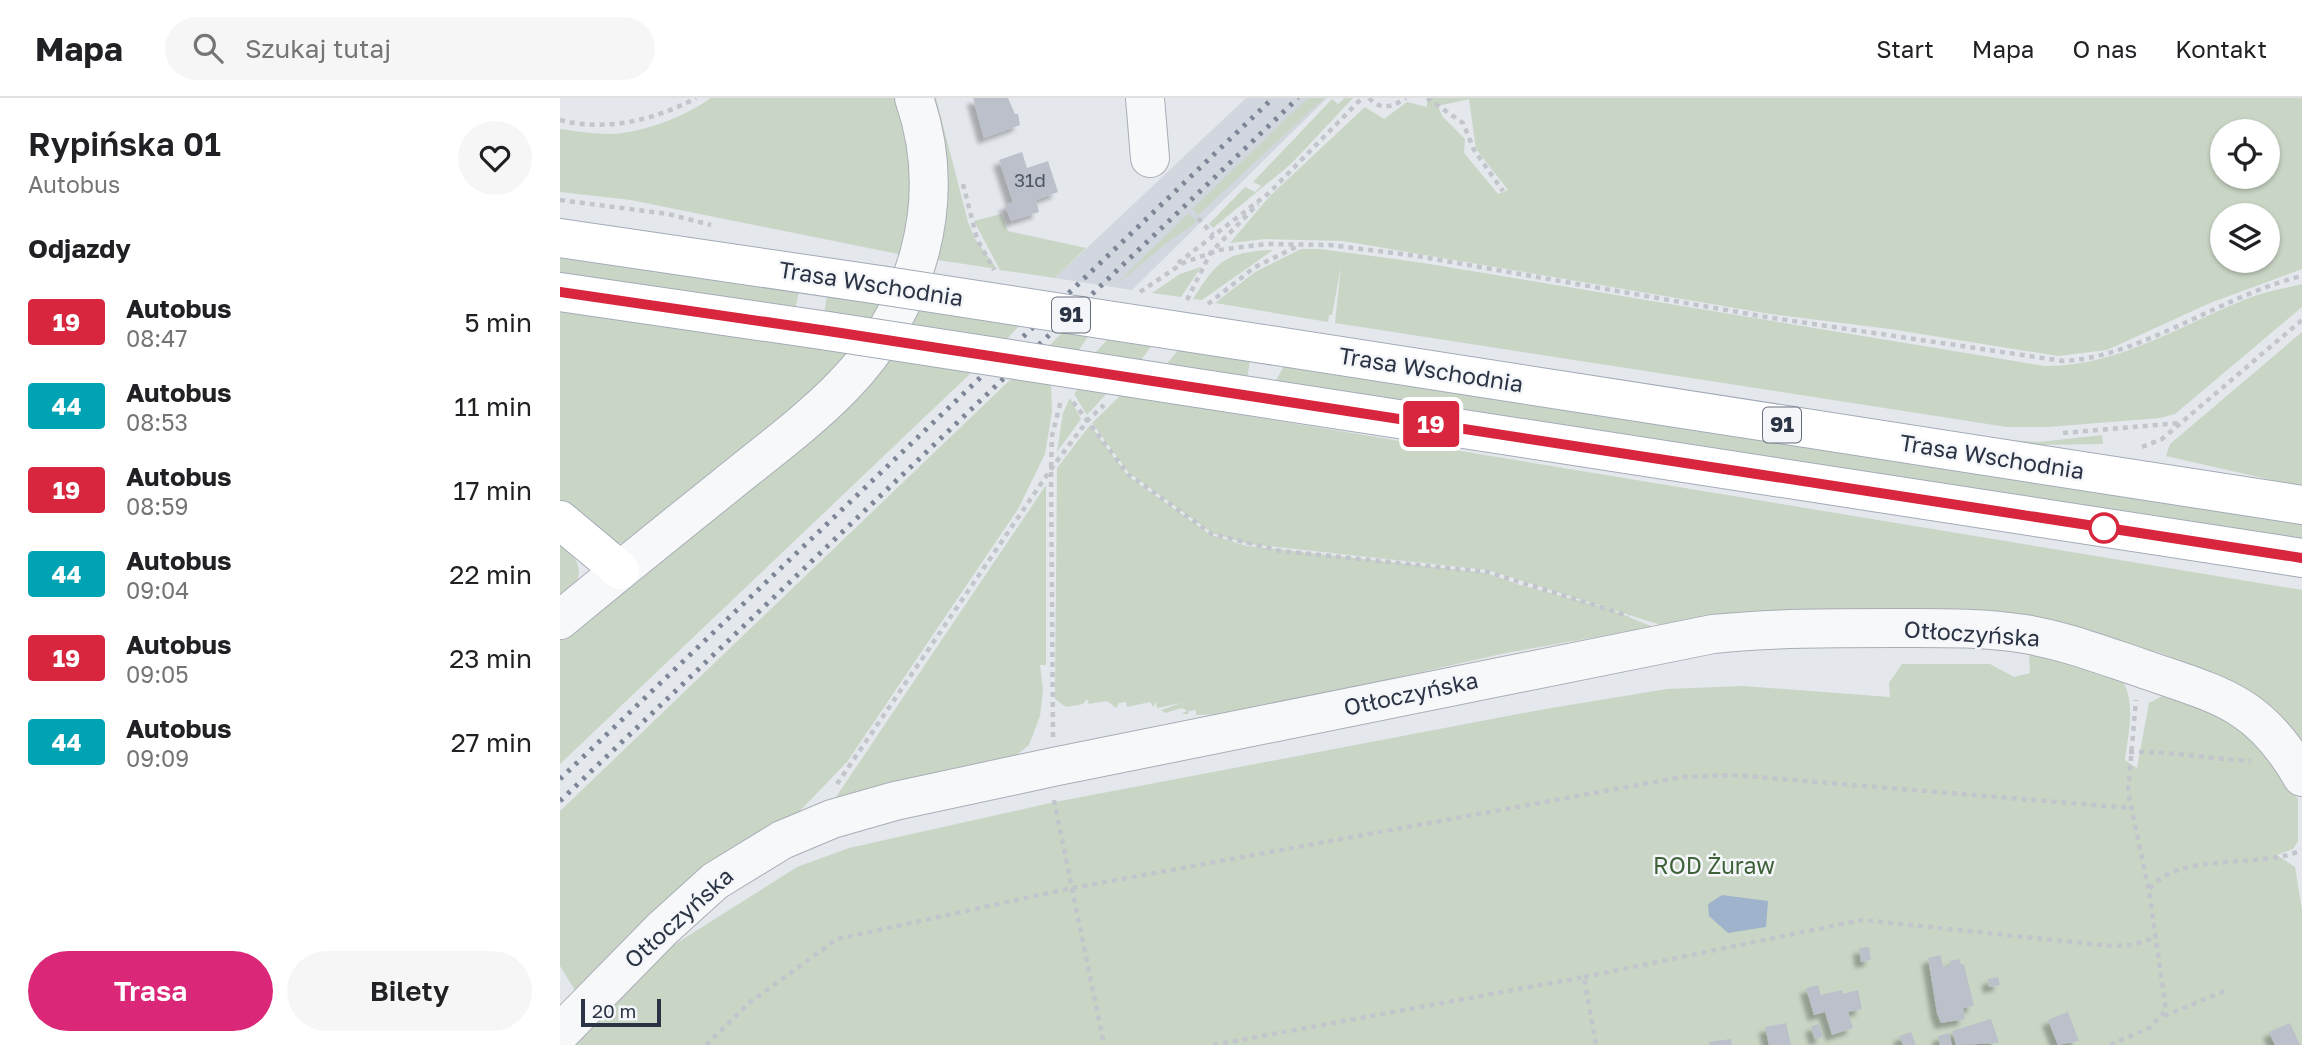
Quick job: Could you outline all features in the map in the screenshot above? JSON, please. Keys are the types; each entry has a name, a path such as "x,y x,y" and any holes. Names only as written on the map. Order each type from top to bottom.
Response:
{"main road":[{"name":"Trasa Wschodnia","path":"560,238 2302,505"},
{"name":"91","path":"560,292 2302,558"},
{"path":"560,520 621,570"}],"street":[{"path":"560,620 842,387 893,322 912,282 929,209 926,144 914,98"},
{"path":"1145,98 1150,158"},
{"name":"Otłoczyńska","path":"560,1033 662,929 715,881 782,840 856,811 1050,759 1682,638 1806,628 1986,630 2058,641 2092,649 2205,689 2237,704 2266,725 2298,770"}],"path":[{"path":"560,120 601,125 627,123 653,117 696,98"},
{"path":"1182,309 1212,253 1362,98"},
{"path":"1369,98 1374,104 1388,107 1406,98"},
{"path":"1427,98 1463,123 1474,149 1503,191"},
{"path":"960,175 977,239 995,272"},
{"path":"1135,296 1269,193"},
{"path":"1198,218 1213,236"},
{"path":"1166,273 1212,253 1251,245 1304,244 1417,256 1766,317 2063,361 2109,353 2245,295 2302,275"},
{"path":"1206,306 1255,267 1304,244"},
{"path":"2137,449 2162,439 2302,320"},
{"path":"1064,390 1055,421 1051,469 1050,759 1072,888 1104,1045"},
{"path":"1072,400 1128,474 1212,534 1281,551 1488,572 1633,618"},
{"path":"835,788 1051,469 1088,420 1108,401"},
{"path":"2104,430 2104,437"},
{"path":"2140,668 2129,752 2130,808 2157,937 2165,991 2163,1017"},
{"path":"2129,752 2158,751 2298,770"},
{"path":"706,1045 749,1003 838,939 1072,888 1704,774 2130,808"},
{"path":"2149,891 2169,876 2185,870 2227,861 2273,858 2302,850"},
{"path":"1213,1045 1584,977 1862,920 2112,946 2132,945 2157,937"},
{"path":"1584,977 1596,1045"},
{"path":"2110,1045 2149,1028 2163,1017 2227,990"}],"shaded area":[{"path":"1246,98 1327,98 1132,290 1055,278"}],"green space":[{"path":"711,98 898,98 911,143 908,256 631,200 560,192 560,129 609,134 635,131 688,112"},
{"path":"933,98 936,98 968,222 975,239 997,269 938,260 947,202 947,173"},
{"path":"1308,98 1324,98 1198,215 1192,209"},
{"path":"1345,98 1353,98 1291,164 1213,228 1209,224 1245,187 1255,192 1261,186 1253,182 1332,99 1338,104"},
{"path":"1427,98 2302,98 2302,269 2210,303 2107,350 2058,356 1890,329 1770,314 1343,241 1265,239 1230,243 1269,197 1365,107 1384,119 1407,102 1427,107","holes":["1469,99 1476,149 1508,190 1498,194 1464,153 1465,139 1442,116 1438,106"]},
{"path":"1189,213 1197,222 1113,287"},
{"path":"1001,214 1008,231 1086,248 1055,278 1000,270 974,221"},
{"path":"1301,249 1320,249 1417,262 2044,366 2072,364 2126,351 2254,296 2302,284 2302,307 2175,414 2160,418 2048,427 2007,427 1335,323 1341,266 1332,315 1329,315 1328,322 1215,303 1255,272"},
{"path":"1273,250 1202,300 1193,299 1209,275 1225,261 1244,253"},
{"path":"560,258 799,291 795,311 560,277"},
{"path":"1201,267 1181,297 1152,293 1180,274"},
{"path":"827,296 884,304 876,321 824,314"},
{"path":"919,310 1020,325 1004,342 911,327"},
{"path":"560,311 854,354 637,542 612,544 560,504"},
{"path":"1063,332 1089,335 1077,353 1047,348"},
{"path":"2302,332 2302,487 2166,456 2170,444"},
{"path":"1107,340 1152,345 1139,363 1093,355"},
{"path":"1179,349 1250,360 1247,380 1164,367"},
{"path":"888,357 972,372 560,764 560,640 843,411"},
{"path":"1284,366 2302,523 2302,541 1274,384"},
{"path":"1012,378 1051,385 1052,412 1045,454 1018,509 847,762 794,817 576,992 560,966 560,811"},
{"path":"1079,388 1107,393 1087,415 1074,394"},
{"path":"1121,395 2302,590 2302,748 2233,682 2161,653 2070,629 1664,626 1488,570 1249,544 1212,533 1129,473 1092,423"},
{"path":"1070,398 1081,419 1057,452 1063,413"},
{"path":"1090,425 1128,476 1211,535 1247,546 1487,573 1520,585 1607,608 1653,627 1506,653 1233,714 1196,715 1196,710 1181,714 1187,711 1182,708 1165,713 1161,710 1181,703 1157,708 1156,702 1153,707 1150,702 1127,707 1126,702 1119,703 1116,708 1107,701 1089,704 1087,699 1083,704 1066,707 1055,699 1057,468"},
{"path":"2102,435 2103,444 2023,445 1993,439 2039,442"},
{"path":"1046,485 1046,665 1040,665 1043,690 1040,716 1029,745 1014,757 834,800"},
{"path":"560,538 574,557 579,571 574,586 560,604"},
{"name":"ROD Żuraw","path":"2029,650 2121,678 2130,708 2125,760 2137,768 2149,703 2164,695 2202,701 2261,747 2298,799 2298,841 2293,849 2277,855 2295,867 2302,910 2302,1045 569,1045 650,960 797,867 849,848 1055,802 1545,709 1667,689 1743,686 1890,697 1889,683 1902,664 1990,664 2014,677 2030,673"}],"water":[{"path":"1722,895 1768,901 1766,927 1728,933 1709,916 1708,904"}],"building":[{"path":"973,98 1008,98 1015,114 1018,114 1020,125 984,138"},
{"path":"1022,152 1027,168 1048,161 1058,192 1036,200 1039,212 1011,221 1005,205 1013,202 999,160"},
{"path":"1869,947 1871,960 1861,962 1859,948"},
{"path":"1941,955 1943,967 1951,966 1950,961 1959,959 1961,964 1964,964 1974,1006 1963,1008 1965,1019 1941,1023 1937,1013 1928,958"},
{"path":"1998,977 2000,985 1989,987 1988,979"},
{"path":"1818,985 1821,995 1842,990 1843,994 1858,990 1862,1009 1848,1012 1853,1028 1832,1035 1825,1012 1814,1015 1806,988"},
{"path":"2068,1012 2079,1041 2058,1045 2048,1020"},
{"path":"1991,1019 1999,1043 1956,1045 1952,1031"},
{"path":"1786,1023 1791,1045 1769,1045 1765,1027"},
{"path":"2290,1023 2300,1045 2275,1045 2269,1032"},
{"path":"1819,1024 1823,1037 1815,1039 1811,1026"},
{"path":"1911,1032 1916,1045 1903,1045 1899,1036"},
{"path":"1949,1033 1952,1045 1940,1045 1938,1036"},
{"path":"1731,1039 1732,1045 1710,1045 1709,1042"}],"railway":[{"path":"560,779 1273,98"},
{"path":"560,801 1298,98"}],"bus line":[{"name":"19","path":"560,292 2302,558"}]}
